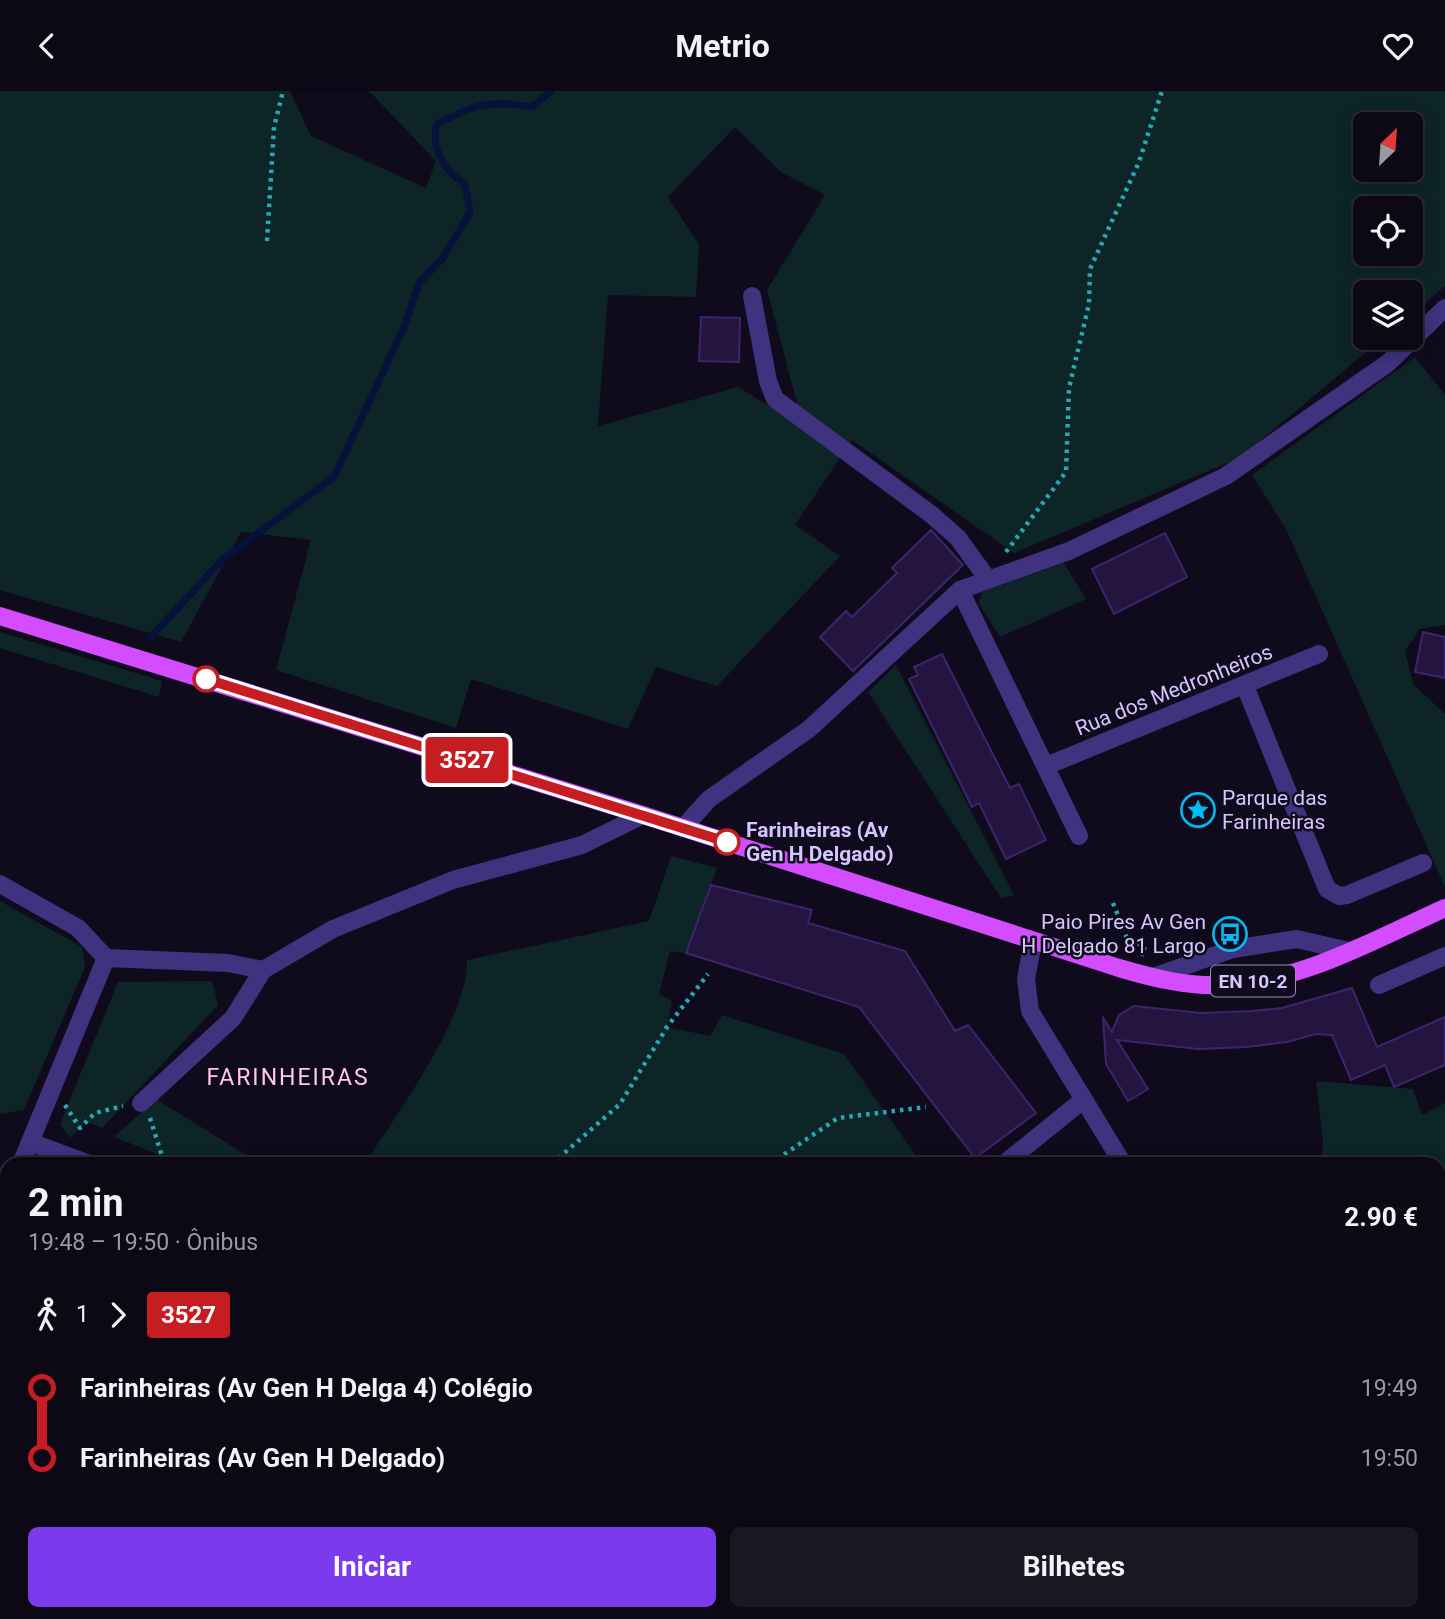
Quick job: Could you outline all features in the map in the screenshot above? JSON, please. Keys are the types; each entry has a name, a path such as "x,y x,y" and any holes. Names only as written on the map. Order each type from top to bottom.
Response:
{"main road":[{"name":"EN 10-2","path":"0,616 643,814 1033,941 1173,982 1222,985 1272,979 1349,951 1445,908"}],"street":[{"path":"752,296 768,381 775,399 932,515 958,538 987,579"},
{"path":"684,828 709,799 809,729 960,590 1069,551 1226,476 1388,363 1445,308"},
{"path":"960,590 1079,836"},
{"name":"Rua dos Medronheiros","path":"1046,767 1319,654"},
{"path":"1245,686 1327,889 1339,896 1347,895 1423,863"},
{"path":"141,1103 233,1018 263,970 345,924 453,880 582,845 643,814"},
{"path":"0,884 78,928 106,958 228,963 263,970"},
{"path":"1145,975 1233,949 1297,939 1349,951"},
{"path":"1033,941 1026,979 1030,1011 1120,1157"},
{"path":"1379,985 1445,956"},
{"path":"24,1157 106,958"},
{"path":"1013,1157 1083,1100"},
{"path":"30,1142 70,1157"}],"path":[{"path":"267,241 274,127 282,91"},
{"path":"987,579 1066,472 1069,388 1089,304 1090,269 1139,162 1161,91"},
{"path":"1113,903 1128,941 1145,946 1145,975"},
{"path":"560,1157 620,1104 667,1027 708,974"},
{"path":"49,1098 67,1105 80,1128 95,1113 105,1108 141,1103 147,1108 162,1157"},
{"path":"780,1157 838,1118 926,1107"}],"green space":[{"path":"0,91 290,91 311,136 426,188 436,161 369,91 1445,91 1445,286 1423,305 1423,280 1353,280 1353,350 1369,350 1241,457 1014,553 852,440 795,525 840,556 717,686 656,667 628,729 471,679 456,728 276,670 311,540 241,532 181,642 0,590","holes":["735,127 781,172 825,195 767,290 798,407 782,414 738,387 598,426 608,295 696,297 699,245 668,197"]},
{"path":"1415,357 1445,395 1445,625 1420,629 1405,651 1413,684 1445,714 1445,887 1286,529 1252,475"},
{"path":"1064,563 1086,599 1000,637 979,604 982,592"},
{"path":"0,632 162,681 159,697 0,648"},
{"path":"896,665 1014,895 1001,898 868,692"},
{"path":"671,856 717,868 686,953 670,951 659,994 672,1001 667,1027 710,1036 722,1015 844,1054 917,1157 369,1157 429,1064 444,1035 465,983 467,960 649,921"},
{"path":"0,901 82,947 85,967 24,1110 0,1114"},
{"path":"212,981 218,1005 102,1128 85,1121 70,1138 60,1124 118,982"},
{"path":"1316,1081 1413,1089 1422,1115 1445,1103 1445,1157 1322,1157 1323,1140"},
{"path":"156,1099 250,1157 164,1157 114,1137"}],"building":[{"path":"701,317 740,318 739,362 699,361"},
{"path":"931,530 963,565 853,671 820,637 846,611 852,617 897,573 892,568"},
{"path":"1165,533 1187,577 1114,614 1092,569"},
{"path":"1423,632 1445,637 1445,678 1415,672"},
{"path":"942,654 1010,788 1019,784 1046,840 1006,859 979,803 972,807 909,679 918,675 914,667"},
{"path":"711,885 812,910 808,923 905,951 955,1031 968,1025 1036,1113 974,1157 859,1007 686,953"},
{"path":"1352,988 1377,1047 1445,1017 1445,1065 1394,1087 1385,1065 1351,1080 1332,1035 1316,1034 1287,1042 1247,1047 1198,1049 1117,1040 1148,1089 1128,1101 1106,1064 1103,1018 1112,1032 1119,1015 1134,1006 1201,1013 1251,1011 1282,1008"}],"waterway":[{"path":"150,638 223,559 334,477 404,327 419,283 443,258 470,212 465,184 451,173 441,159 436,142 437,124 482,105 532,107 551,91"}],"bus line":[{"name":"3527","path":"206,679 727,842"}],"place":[{"name":"Parque das Farinheiras","path":"1198,810"},
{"name":"Farinheiras (Av Gen H Delgado)","path":"727,842"},
{"name":"Paio Pires Av Gen H Delgado 81 Largo","path":"1230,934"}],"district":[{"name":"FARINHEIRAS","path":"288,1077"}]}
